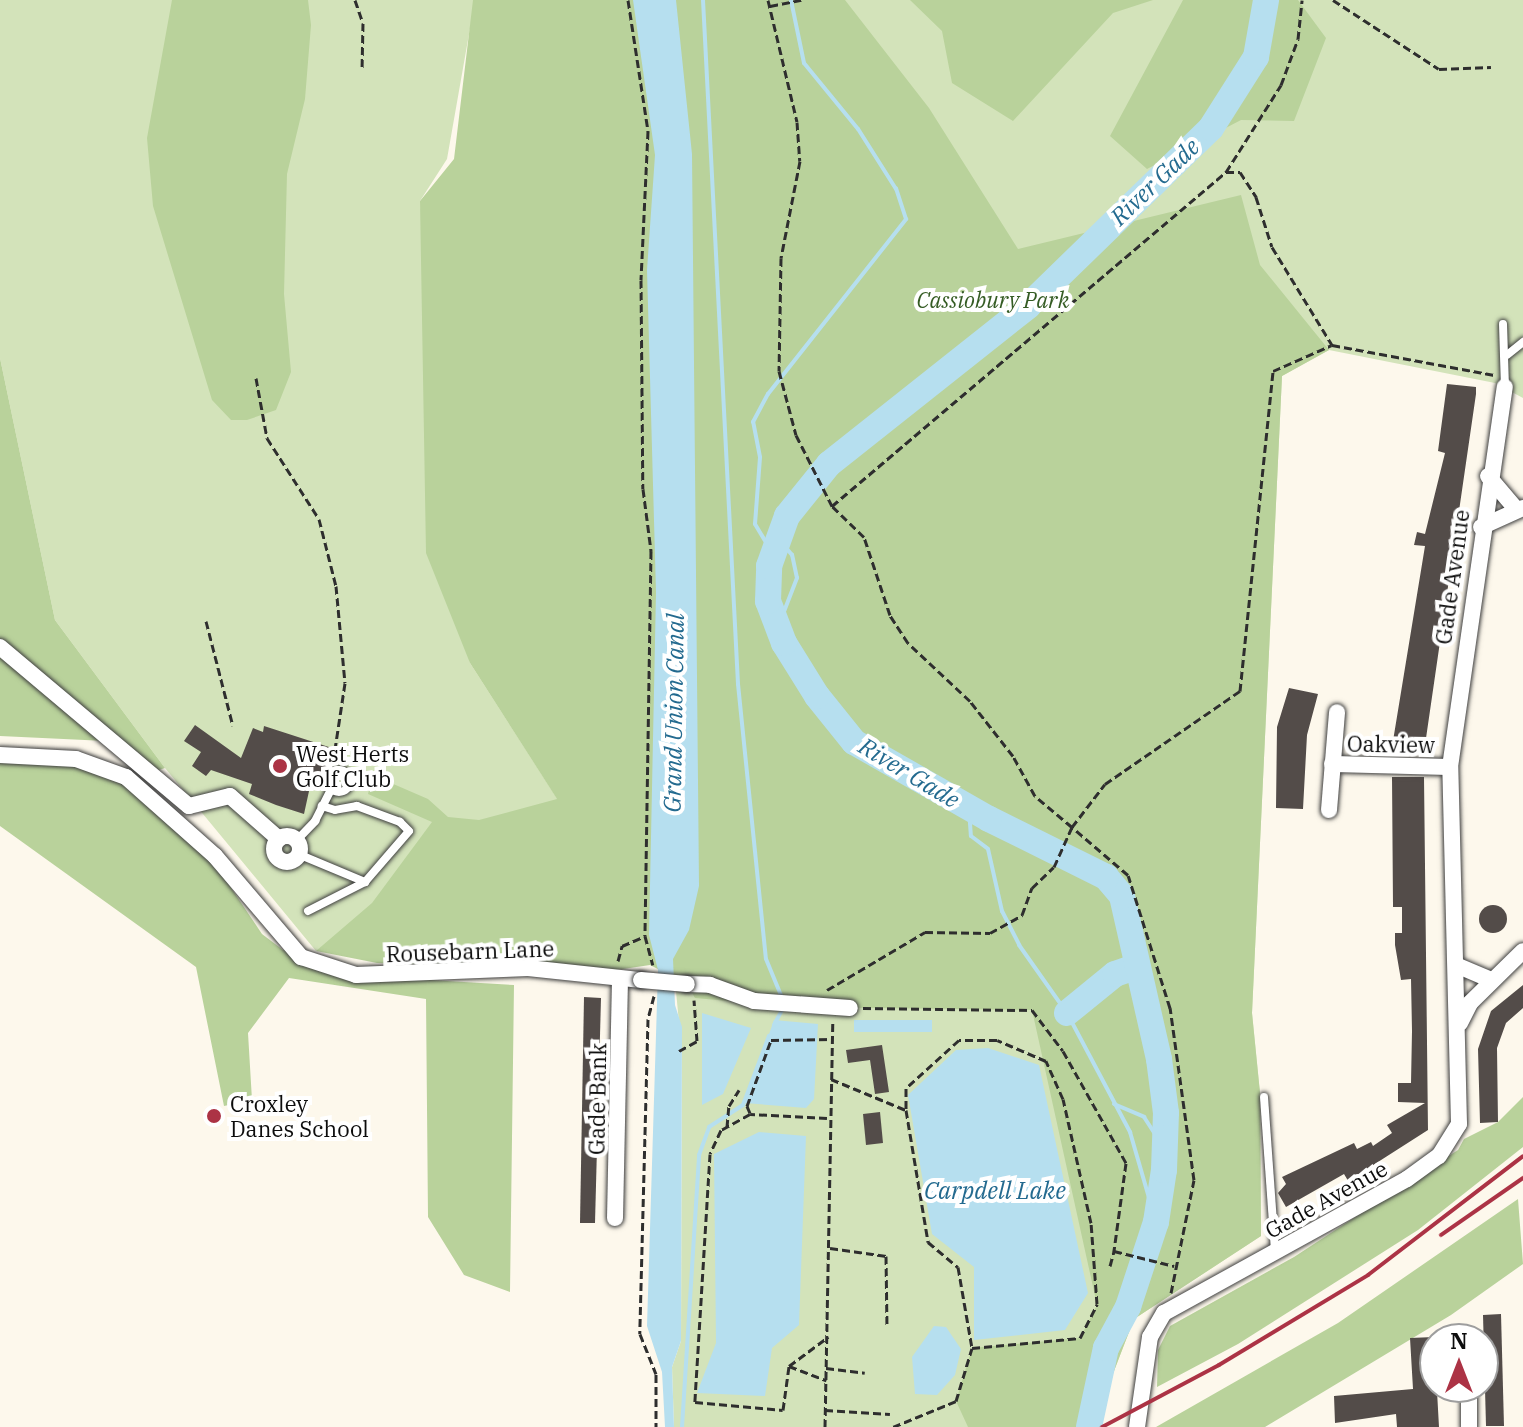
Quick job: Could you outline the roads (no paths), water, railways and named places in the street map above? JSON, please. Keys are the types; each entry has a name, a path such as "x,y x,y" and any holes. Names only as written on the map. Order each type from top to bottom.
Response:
{"street":[{"name":"Gade Avenue","path":"1137,1427 1150,1337 1159,1318 1173,1307 1275,1253 1439,1156 1459,1124 1450,767 1488,476 1505,382"},
{"path":"1481,527 1519,508 1488,476"},
{"path":"0,647 189,806 230,796 279,839 274,846 278,858 289,861 297,847"},
{"name":"Oakview","path":"1329,810 1337,712"},
{"name":"Rousebarn Lane","path":"0,755 76,759 126,777 215,856 301,957 356,975 528,968 692,984 794,1007 842,1008"},
{"name":"Oakview","path":"1332,764 1450,767"},
{"path":"1457,1027 1491,980 1523,951"},
{"path":"1456,965 1491,980"},
{"name":"Gade Bank","path":"615,1218 617,979"},
{"path":"1469,1403 1469,1427"}],"lane":[{"path":"1503,324 1507,355 1505,382"},
{"path":"1507,355 1523,342"},
{"path":"331,789 297,847 365,882"},
{"path":"308,911 365,882 409,831 400,822 357,806 335,810 322,806"},
{"path":"1264,1097 1275,1253"}],"water":[{"name":"Grand Union Canal","path":"633,0 676,0 692,154 699,886 689,930 673,959 675,1005 682,1027 681,1341 672,1367 674,1427 665,1427 662,1372 647,1326 658,970 649,935 656,592 647,270 655,155"},
{"path":"702,1013 751,1028 723,1094 702,1105"},
{"path":"774,1020 818,1024 814,1099 806,1108 745,1103"},
{"path":"854,1020 932,1020 932,1032 854,1032"},
{"name":"Carpdell Lake","path":"988,1048 1039,1065 1088,1293 1065,1330 974,1340 974,1267 932,1234 908,1095 956,1050"},
{"path":"759,1132 806,1136 799,1325 772,1348 765,1396 697,1393 716,1343 714,1154"},
{"path":"934,1326 946,1327 961,1349 955,1375 937,1395 915,1394 912,1357"}],"waterway":[{"path":"703,0 738,684 766,959 783,1000"},
{"path":"773,554 755,524 760,457 753,422 768,394 906,219 896,189 858,129 804,63 791,0"},
{"name":"River Gade","path":"1089,1427 1106,1348 1128,1307 1156,1222 1164,1170 1166,1113 1159,1059 1122,896 1106,877 989,819 854,742 817,696 784,643 768,601 769,566 787,516 829,464 1028,306 1211,128 1256,57 1266,0"},
{"path":"778,538 792,555 797,578 778,627"},
{"path":"969,809 971,836 988,849 1002,911 1019,945 1067,1013 1130,1132 1156,1222"},
{"path":"1067,1013 1115,974 1135,967"},
{"path":"774,1025 783,1008"},
{"path":"682,1427 699,1155 709,1127 743,1105 769,1036"},
{"path":"1114,1104 1144,1117 1165,1149"}],"railway":[{"path":"1102,1427 1219,1365 1368,1275 1523,1156"},
{"path":"1441,1235 1523,1178"}],"place":[{"name":"West Herts Golf Club","path":"280,766"},
{"name":"Croxley Danes School","path":"214,1116"}],"park label":[{"name":"Cassiobury Park","path":"993,300"}]}
